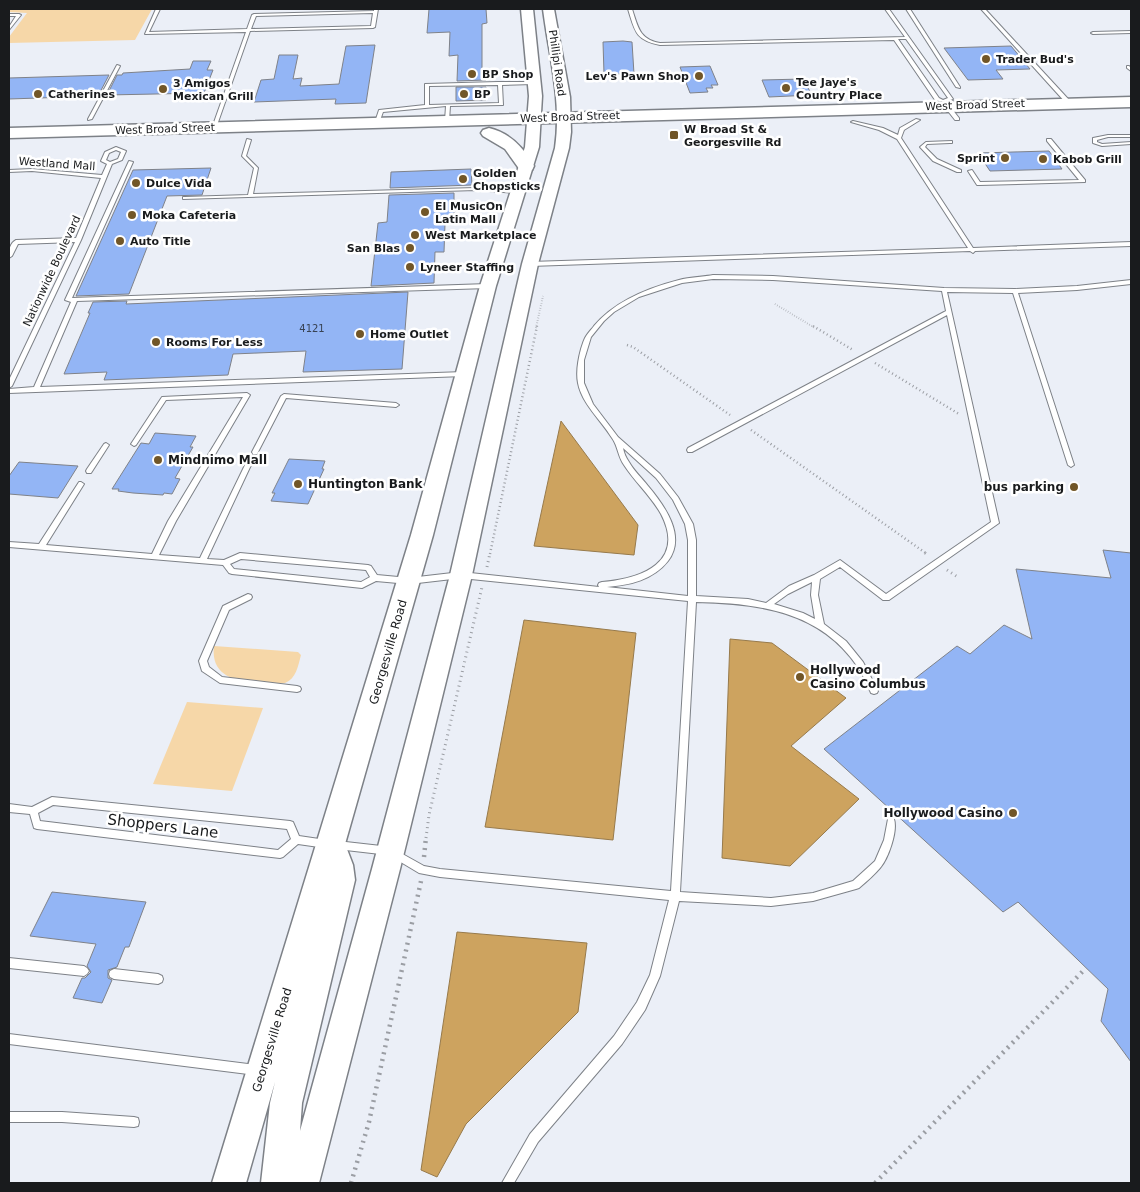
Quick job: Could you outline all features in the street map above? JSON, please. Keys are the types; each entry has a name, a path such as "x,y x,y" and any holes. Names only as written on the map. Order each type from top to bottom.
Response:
{"main road":[{"name":"Phillipi Road","path":"527,9 535,125"},
{"name":"Phillipi Road","path":"548,9 557,54 565,124"},
{"name":"West Broad Street","path":"9,144 250,140 489,133 535,125 945,103 1131,102"},
{"name":"West Broad Street","path":"9,133 120,141 214,128 348,124 447,113 535,125"},
{"name":"West Broad Street","path":"565,124 853,122 1131,113"},
{"path":"120,141 137,137 199,132 316,129 348,124"},
{"path":"302,1183 390,851 473,576 530,264 565,124"},
{"name":"Georgesville Road","path":"229,1183 408,581 488,286 526,166 535,125"},
{"path":"489,133 511,144 518,150 526,166"},
{"path":"278,1183 286,1103 341,880 339,865 331,844"}],"lane":[{"path":"158,9 146,33 249,30 373,27 376,11 309,11 254,15 249,30 214,128"},
{"path":"630,9 639,36 646,41 660,44 908,38"},
{"path":"887,9 951,99 945,103"},
{"path":"908,9 958,87"},
{"path":"983,9 1068,102"},
{"path":"9,15 19,15 9,29"},
{"path":"1093,33 1131,32"},
{"path":"895,38 937,99 945,103 957,119"},
{"path":"90,119 118,66"},
{"path":"377,122 381,111 427,106 447,113 501,104 500,83"},
{"path":"427,106 427,85 533,83"},
{"path":"899,138 902,129 918,120"},
{"path":"853,122 881,129 899,138 973,251"},
{"path":"1131,136 1108,136 1095,139 1096,143 1102,145 1131,143"},
{"path":"250,140 244,156 256,168 250,196"},
{"path":"970,171 979,184 1084,181 1049,140"},
{"name":"Nationwide Boulevard","path":"120,141 124,151 120,160 110,163 103,161 107,152 120,141"},
{"path":"950,142 926,143 922,148 935,160 959,171"},
{"path":"131,162 68,300 488,286"},
{"name":"Nationwide Boulevard","path":"9,386 78,240 110,163"},
{"name":"Westland Mall","path":"9,170 32,170 104,177"},
{"path":"185,198 476,189 517,192"},
{"path":"9,243 78,240"},
{"path":"9,256 16,242"},
{"path":"530,264 973,251 1131,244"},
{"path":"508,1183 534,1138 618,1040 641,1006 655,976 675,896 692,599 692,540 689,524 676,499 658,476 616,438 590,404 581,383 580,360 588,337 602,320 623,303 637,296 681,281 712,277 765,278 944,290 1015,291 1077,288 1131,282"},
{"path":"769,604 780,594 795,585 817,577 840,563 886,598 995,523 944,290"},
{"path":"1015,291 1071,465"},
{"path":"36,389 75,299"},
{"path":"690,450 949,312"},
{"path":"9,390 464,374"},
{"path":"134,444 164,398 247,395 172,521 155,556"},
{"path":"255,452 284,396 396,405"},
{"path":"576,586 609,585 631,581 652,573 666,561 670,550 672,535 660,505 626,463 616,438"},
{"path":"89,471 106,445"},
{"path":"202,561 248,465"},
{"path":"41,547 81,484"},
{"path":"9,544 225,563 240,556 368,568 375,578"},
{"path":"225,563 232,571 362,585 375,578 408,581 473,576 692,599 728,599 769,604 805,617 835,634 857,656 868,674 874,691"},
{"path":"817,577 814,585 814,600 820,625"},
{"path":"248,597 226,608 203,661 204,669 220,680 297,689"},
{"name":"Shoppers Lane","path":"52,801 290,826 296,840 280,854 36,825 33,811 52,801"},
{"path":"9,808 33,811"},
{"path":"296,840 390,851 422,870 675,896 771,902 813,897 856,885 878,864 889,840 891,822"},
{"path":"9,963 84,971"},
{"path":"114,974 158,979"},
{"path":"9,1039 263,1071"},
{"path":"9,1117 62,1117 134,1122"}],"path":[{"path":"351,1183 369,1122 422,870 429,815 473,576 543,296"},
{"path":"775,304 855,352"},
{"path":"627,345 633,347 735,419"},
{"path":"867,359 962,416"},
{"path":"747,427 928,555"},
{"path":"942,566 959,578"},
{"path":"876,1183 1086,968"}],"shaded area":[{"path":"9,9 152,9 135,40 9,43 9,37 27,13 9,12"},
{"path":"561,421 638,525 634,555 534,546"},
{"path":"524,620 636,633 613,840 485,827"},
{"path":"730,639 772,643 846,698 791,746 859,799 790,866 722,858"},
{"path":"214,646 298,652 301,655 296,672 289,681 285,683 249,682 237,680 219,669 214,659"},
{"path":"187,702 263,708 232,791 153,784"},
{"path":"457,932 587,943 578,1012 466,1124 437,1177 421,1170"}],"building":[{"path":"429,9 486,9 487,23 482,24 482,69 486,69 486,80 457,81 458,55 449,56 450,32 427,33"},
{"path":"603,42 632,42 634,74 604,74"},
{"path":"375,45 366,103 335,104 336,99 254,102 261,80 274,79 279,55 298,55 293,79 302,78 300,86 339,84 346,46"},
{"name":"Trader Bud's","path":"1011,46 1030,69 996,70 1003,79 968,80 944,48"},
{"path":"193,61 211,61 207,70 213,70 204,93 107,95 117,75 122,75 123,73 190,69"},
{"name":"Lev's Pawn Shop","path":"710,66 718,85 711,85 713,88 706,88 708,92 690,93 680,67"},
{"path":"109,75 98,96 9,99 9,78"},
{"name":"Tee Jaye's Country Place","path":"803,79 812,95 769,97 762,80"},
{"path":"456,87 486,87 486,100 456,101"},
{"path":"1049,151 1062,169 990,171 978,153"},
{"path":"211,168 202,195 167,196 129,294 76,296 133,170"},
{"path":"471,169 472,185 390,188 391,172"},
{"path":"454,193 454,224 445,224 444,252 435,252 434,283 371,286 378,223 387,222 389,195"},
{"path":"408,292 402,369 303,372 306,351 233,354 228,375 104,380 107,372 64,374 93,302 127,301 126,304"},
{"name":"Mindnimo Mall","path":"155,433 196,436 190,447 193,447 175,478 180,479 172,494 133,493 112,489 141,443 149,444"},
{"path":"289,459 325,461 322,469 324,469 308,504 271,501 275,493 272,493"},
{"path":"19,462 78,466 58,498 9,494 9,476"},
{"name":"Hollywood Casino","path":"1103,550 1131,553 1131,1062 1101,1021 1108,989 1018,902 1003,912 824,749 957,646 970,654 1004,625 1032,639 1016,569 1111,578"},
{"path":"52,892 146,902 129,947 125,947 117,967 108,970 108,978 112,980 102,1003 73,998 82,978 85,978 91,972 87,966 96,944 30,936"}],"place":[{"name":"Trader Bud's","path":"986,59"},
{"name":"BP Shop","path":"472,74"},
{"name":"Lev's Pawn Shop","path":"699,76"},
{"name":"Tee Jaye's Country Place","path":"786,88"},
{"name":"3 Amigos Mexican Grill","path":"163,89"},
{"name":"Catherines","path":"38,94"},
{"name":"BP","path":"464,94"},
{"name":"W Broad St & Georgesville Rd","path":"674,135"},
{"name":"Sprint","path":"1005,158"},
{"name":"Kabob Grill","path":"1043,159"},
{"name":"Golden Chopsticks","path":"463,179"},
{"name":"Dulce Vida","path":"136,183"},
{"name":"El MusicOn Latin Mall","path":"425,212"},
{"name":"Moka Cafeteria","path":"132,215"},
{"name":"West Marketplace","path":"415,235"},
{"name":"Auto Title","path":"120,241"},
{"name":"San Blas","path":"410,248"},
{"name":"Lyneer Staffing","path":"410,267"},
{"name":"Home Outlet","path":"360,334"},
{"name":"Rooms For Less","path":"156,342"},
{"name":"Mindnimo Mall","path":"158,460"},
{"name":"Huntington Bank","path":"298,484"},
{"name":"bus parking","path":"1074,487"},
{"name":"Hollywood Casino Columbus","path":"800,677"},
{"name":"Hollywood Casino","path":"1013,813"}]}
